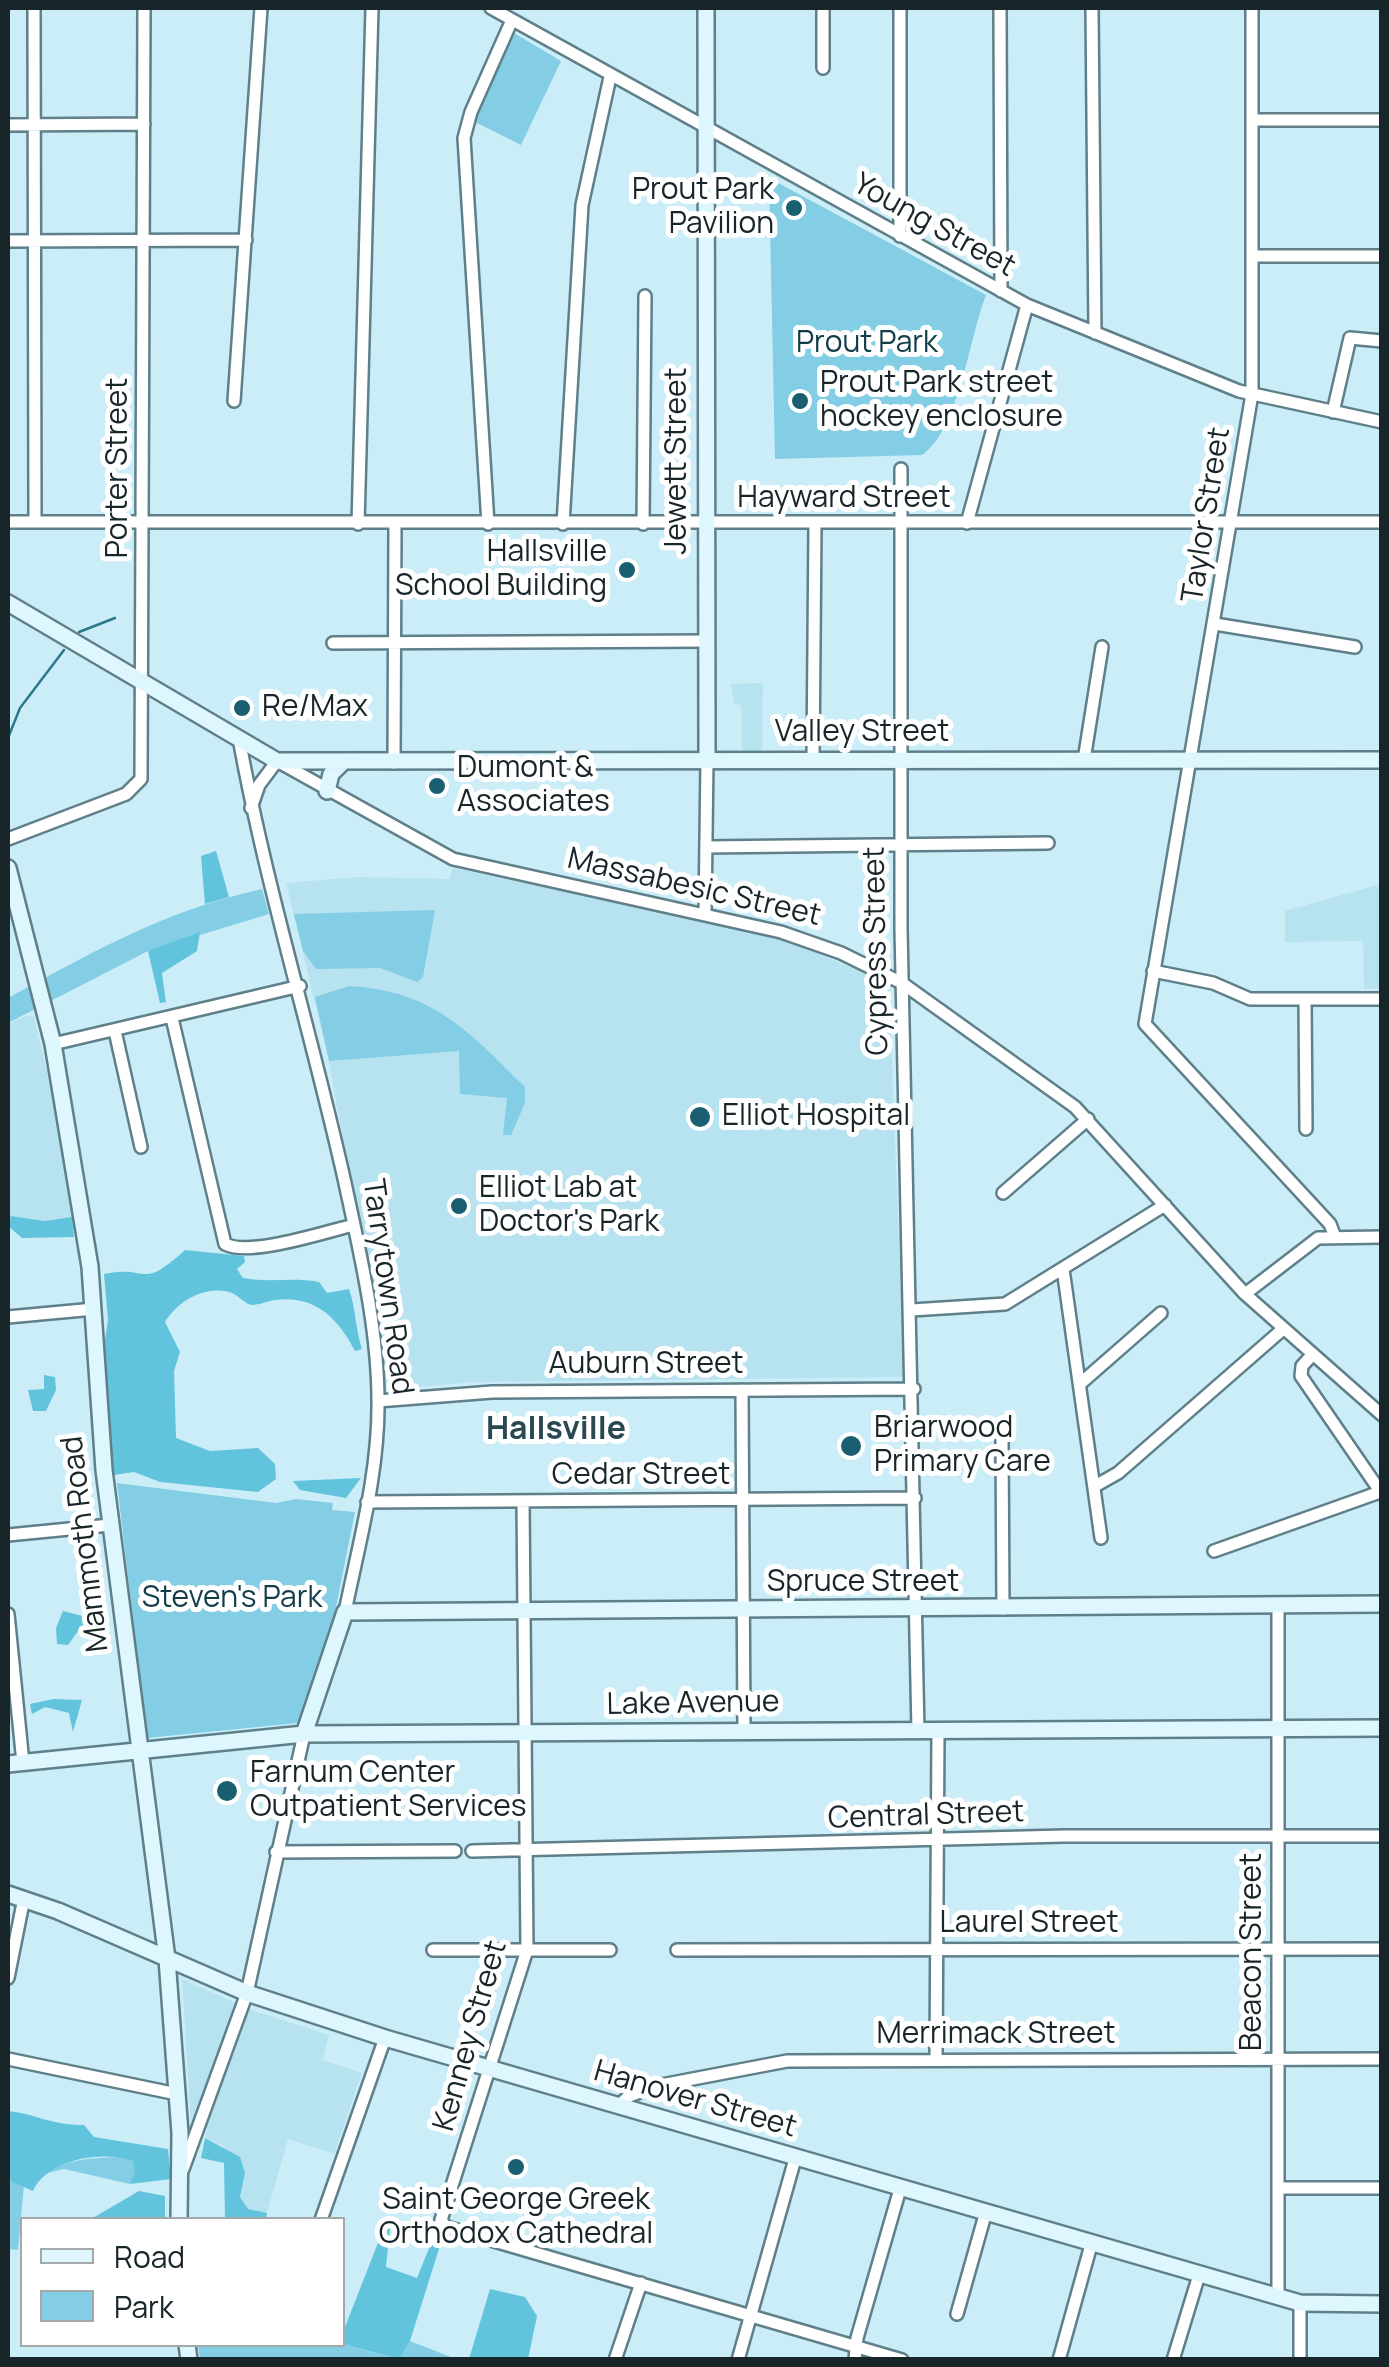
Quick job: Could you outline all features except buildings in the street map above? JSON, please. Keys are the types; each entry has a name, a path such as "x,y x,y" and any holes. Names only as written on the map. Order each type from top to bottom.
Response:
{"street":[{"path":"34,8 35,522"},
{"name":"Porter Street","path":"8,839 136,788 141,778 144,8"},
{"path":"234,401 261,8"},
{"path":"358,524 372,8"},
{"name":"Young Street","path":"491,8 1028,305 1252,394 1382,422"},
{"name":"Jewett Street","path":"705,914 706,8"},
{"path":"822,68 823,8"},
{"path":"900,8 900,236"},
{"path":"1000,8 1001,291"},
{"path":"1092,8 1095,333"},
{"name":"Taylor Street","path":"1252,8 1252,394 1145,1024 1328,1222 1335,1237"},
{"path":"488,524 464,138 471,112 512,20"},
{"path":"563,524 582,205 610,77"},
{"path":"1252,120 1382,120"},
{"path":"8,125 144,124"},
{"path":"8,241 246,240"},
{"path":"1253,256 1382,256"},
{"path":"643,524 645,296"},
{"path":"966,524 1028,305"},
{"path":"1333,412 1350,338 1382,342"},
{"name":"Cypress Street","path":"900,469 900,843 918,1731"},
{"name":"Hayward Street","path":"8,522 1382,522"},
{"path":"394,762 395,524"},
{"path":"813,760 815,524"},
{"name":"Massabesic Street","path":"8,603 327,791 453,859 803,938 902,983 1052,1087 1088,1119 1244,1294 1380,1409"},
{"path":"1215,624 1356,648"},
{"path":"333,643 706,641"},
{"path":"1084,760 1102,647"},
{"name":"Tarrytown Road","path":"180,2178 247,1993 304,1734 345,1612 367,1502 378,1401 354,1225 300,986 252,808 239,738"},
{"name":"Valley Street","path":"277,762 1382,760"},
{"path":"252,808 259,786 277,762"},
{"path":"327,791 332,774 342,762"},
{"path":"706,847 1048,843"},
{"name":"Mammoth Road","path":"8,868 53,1044 75,1162 94,1309 96,1388 110,1524 167,1960 177,2094 179,2217"},
{"path":"1153,971 1213,984 1250,999 1382,999"},
{"path":"53,1044 300,986"},
{"path":"1306,1000 1306,1130"},
{"path":"172,1018 222,1238 230,1247 258,1246 354,1225"},
{"path":"116,1031 141,1147"},
{"path":"1003,1193 1088,1119"},
{"path":"912,1310 998,1306 1166,1205"},
{"path":"1244,1294 1312,1242 1335,1237 1382,1237"},
{"path":"1063,1269 1101,1538"},
{"path":"8,1318 94,1309"},
{"path":"1080,1384 1162,1313"},
{"path":"1095,1486 1118,1473 1283,1329"},
{"path":"1214,1551 1381,1493 1301,1376 1302,1366 1313,1354"},
{"name":"Auburn Street","path":"378,1401 492,1392 914,1389"},
{"path":"742,1390 744,1731"},
{"path":"1002,1438 1003,1609"},
{"name":"Cedar Street","path":"367,1502 915,1498"},
{"name":"Kenney Street","path":"523,1502 527,1950 492,2070 441,2220 446,2227 641,2284"},
{"path":"8,1535 110,1524"},
{"name":"Spruce Street","path":"345,1612 1382,1604"},
{"name":"Beacon Street","path":"1278,1607 1278,2298"},
{"path":"8,1614 15,1764"},
{"name":"Lake Avenue","path":"15,1764 304,1734 1382,1728"},
{"path":"936,2060 938,1731"},
{"name":"Central Street","path":"472,1851 1382,1836"},
{"path":"276,1852 455,1851"},
{"path":"8,1978 16,1896"},
{"name":"Hanover Street","path":"16,1896 247,1993 492,2070 1300,2304 1382,2304"},
{"name":"Laurel Street","path":"677,1950 1382,1948"},
{"path":"433,1950 610,1950"},
{"path":"322,2217 385,2038"},
{"path":"8,2059 177,2094"},
{"name":"Merrimack Street","path":"618,2106 629,2096 656,2086 775,2062 1382,2059"},
{"path":"738,2360 795,2159"},
{"path":"1278,2188 1382,2188"},
{"path":"856,2353 900,2189"},
{"path":"958,2314 985,2215"},
{"path":"1059,2360 1091,2245"},
{"path":"1173,2360 1198,2275"},
{"path":"616,2360 641,2284 750,2315 856,2353 902,2360"},
{"path":"1300,2304 1300,2360"}],"shaded area":[{"path":"763,683 762,753 742,754 741,705 734,704 731,684"},
{"path":"216,851 229,897 205,904 201,856"},
{"name":"Elliot Hospital","path":"453,868 784,939 889,984 904,1377 475,1382 388,1390 329,1061 286,883 359,877 449,879"},
{"path":"1381,884 1381,988 1364,989 1363,941 1285,942 1285,911"},
{"path":"200,932 197,951 162,973 166,1002 160,1003 148,951"},
{"path":"26,1016 34,1017 52,1094 72,1217 45,1221 12,1216 8,1221 8,1024"},
{"path":"11,1216 45,1221 72,1217 74,1237 22,1238 8,1226"},
{"path":"185,1250 244,1256 245,1262 237,1269 243,1278 319,1282 327,1293 349,1289 362,1349 355,1351 341,1328 324,1311 289,1299 252,1305 232,1293 212,1291 185,1301 165,1322 180,1352 174,1371 176,1438 210,1451 258,1448 275,1464 276,1479 258,1492 160,1482 134,1472 114,1475 102,1359 108,1320 104,1274 151,1273"},
{"path":"44,1375 55,1377 56,1390 46,1411 33,1411 28,1390 44,1389"},
{"path":"361,1478 346,1498 300,1490 293,1481"},
{"path":"63,1611 98,1620 78,1631 68,1645 57,1644 56,1628"},
{"path":"54,1699 82,1700 73,1732 69,1713 45,1707 32,1714 30,1704"},
{"path":"182,1979 251,2010 329,2035 323,2060 362,2073 334,2154 288,2139 267,2213 248,2209 240,2197 245,2173 222,2145 205,2138 208,2127 191,2121"},
{"path":"8,2111 84,2125 94,2137 168,2149 171,2179 130,2184 135,2172 133,2161 92,2157 50,2171 33,2191 12,2182 8,2172"},
{"path":"205,2138 240,2157 245,2173 240,2197 248,2209 267,2213 266,2217 225,2217 224,2163 201,2158"},
{"path":"139,2191 165,2196 165,2217 94,2217"},
{"path":"385,2225 390,2229 386,2267 417,2278 436,2231 443,2236 410,2341 399,2359 345,2345 345,2327"},
{"path":"490,2289 525,2297 537,2316 528,2359 469,2359"}],"green space":[{"path":"514,33 561,61 521,145 475,122"},
{"name":"Prout Park","path":"769,178 986,295 954,405 935,443 922,455 775,459"},
{"path":"262,889 269,914 148,951 8,1023 8,998 71,964 161,921"},
{"path":"435,910 423,977 417,982 380,968 316,969 303,951 294,914"},
{"path":"349,986 379,989 427,1005 485,1048 525,1087 525,1103 511,1135 503,1135 507,1098 460,1094 459,1051 329,1061 315,997"},
{"name":"Steven's Park","path":"117,1483 276,1503 296,1499 333,1503 332,1510 355,1512 335,1612 298,1723 147,1738"},
{"path":"8,2115 30,2119 18,2250 8,2249"},
{"path":"122,2157 133,2161 136,2172 130,2184 64,2169 47,2173 73,2162"},
{"path":"410,2341 456,2359 398,2359"},
{"path":"198,2347 345,2347 398,2359 200,2359"}],"waterway":[{"path":"79,632 115,618"},
{"path":"8,738 20,708 64,650"}],"place":[{"name":"Prout Park Pavilion","path":"794,208"},
{"name":"Prout Park street hockey enclosure","path":"800,401"},
{"name":"Hallsville School Building","path":"627,570"},
{"name":"Re/Max","path":"242,708"},
{"name":"Dumont & Associates","path":"437,786"},
{"name":"Elliot Hospital","path":"700,1117"},
{"name":"Elliot Lab at Doctor's Park","path":"459,1206"},
{"name":"Briarwood Primary Care","path":"851,1446"},
{"name":"Farnum Center Outpatient Services","path":"227,1791"},
{"name":"Saint George Greek Orthodox Cathedral","path":"516,2167"}],"district":[{"name":"Hallsville","path":"556,1430"}]}
